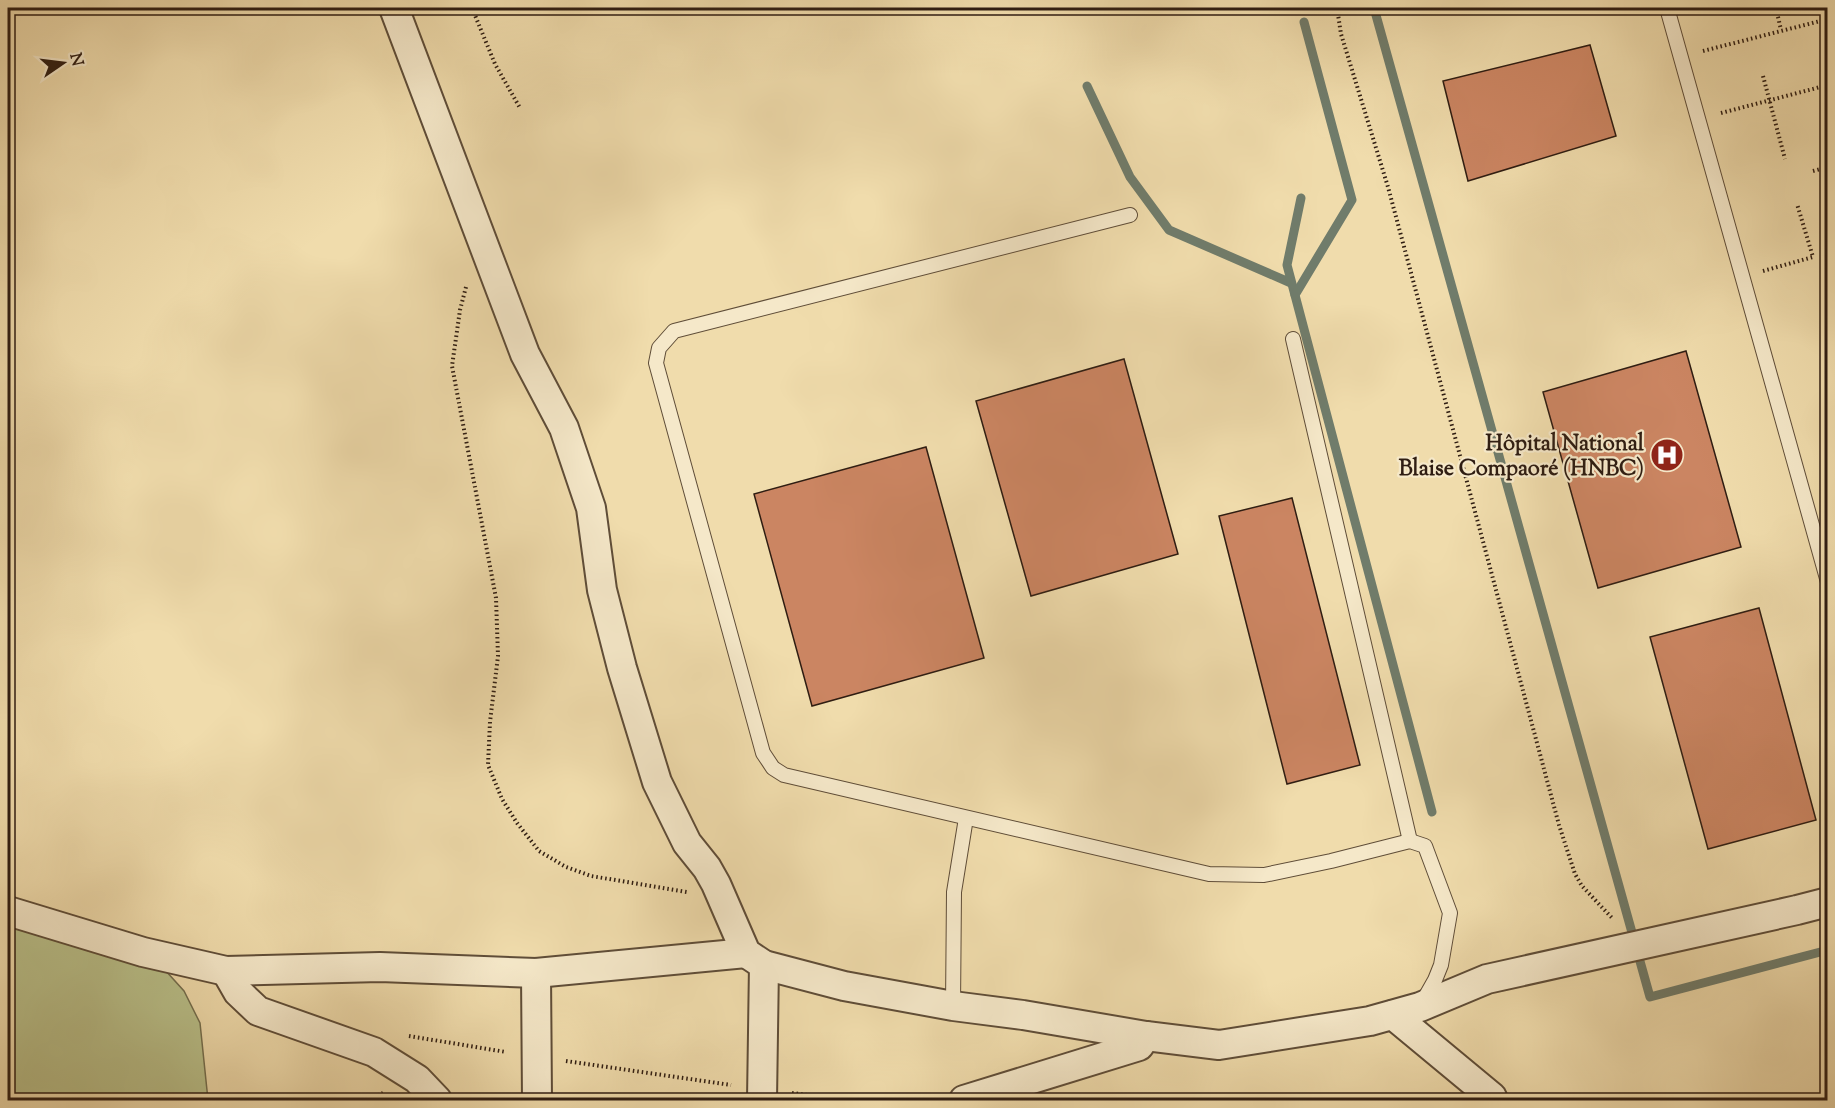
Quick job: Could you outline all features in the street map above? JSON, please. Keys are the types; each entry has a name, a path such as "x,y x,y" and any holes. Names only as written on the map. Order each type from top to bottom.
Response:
{"street":[{"path":"394,8 525,354 564,428 591,508 602,590 622,668 657,782 687,843 707,868 755,959 762,1101"},
{"path":"8,911 143,952 226,971 380,967 536,973 755,959 844,986 953,1006 1219,1045 1370,1021 1407,1011 1487,979 1827,902"},
{"path":"226,971 238,992 258,1011 374,1052 417,1079 437,1101"},
{"path":"536,973 537,1101"},
{"path":"1407,1011 1492,1097 1492,1101"},
{"path":"964,1101 994,1096 1139,1046 1146,1036"}],"lane":[{"path":"1667,8 1827,582"},
{"path":"1130,215 674,331 659,348 656,363 763,753 773,768 784,775 1209,874 1264,875 1410,841 1425,846 1450,913 1441,964 1435,980 1407,1011"},
{"path":"1293,339 1410,841"},
{"path":"953,1006 954,892 966,818"}],"path":[{"path":"472,8 495,64 520,108"},
{"path":"1337,8 1341,34 1391,198 1559,825 1575,874 1582,886 1622,930 1639,945"},
{"path":"1776,8 1781,30"},
{"path":"1703,51 1827,19"},
{"path":"1763,76 1785,159"},
{"path":"1719,114 1827,85"},
{"path":"1813,171 1827,167"},
{"path":"1762,271 1813,257 1797,204"},
{"path":"481,239 460,309 452,366 496,598 498,656 490,722 488,765 502,799 517,823 539,851 566,867 591,876 687,892 700,884 707,868"}],"green space":[{"path":"8,923 155,959 184,991 200,1023 208,1100 8,1100"}],"building":[{"path":"1590,45 1616,136 1468,181 1443,81"},
{"path":"1686,351 1741,547 1598,588 1543,392"},
{"path":"1124,359 1178,554 1031,596 976,401"},
{"path":"926,447 984,658 812,706 754,494"},
{"path":"1292,498 1360,765 1287,784 1219,516"},
{"path":"1759,608 1816,820 1708,849 1650,637"}],"waterway":[{"path":"1374,8 1650,997 1828,950"},
{"path":"1295,295 1352,200 1304,22"},
{"path":"1087,86 1130,177 1169,230 1291,283"},
{"path":"1301,198 1287,265 1432,812"}],"place":[{"name":"Hôpital National Blaise Compaoré (HNBC)","path":"1667,455"}]}
